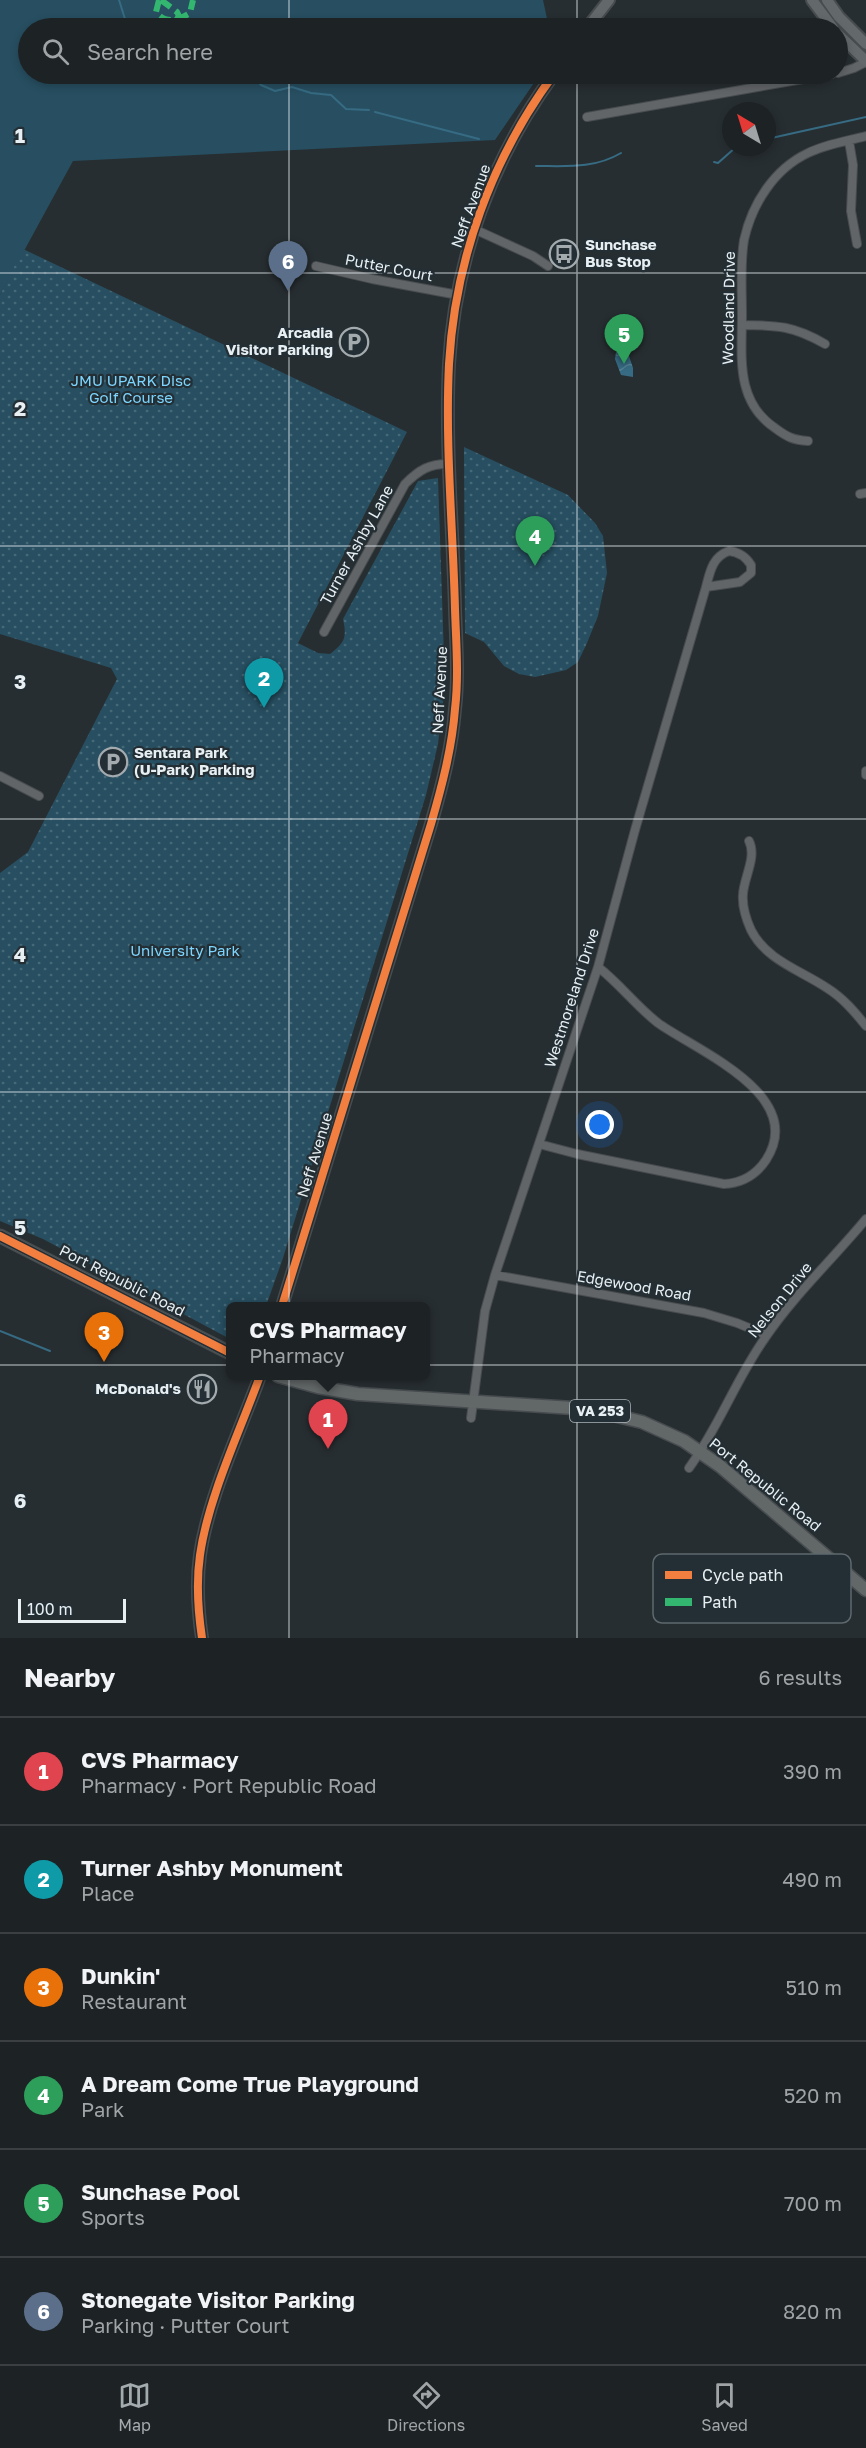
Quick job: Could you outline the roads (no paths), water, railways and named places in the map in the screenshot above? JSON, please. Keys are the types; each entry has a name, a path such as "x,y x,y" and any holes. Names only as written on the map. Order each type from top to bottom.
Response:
{"main road":[{"path":"595,18 609,0"},
{"path":"812,0 826,18"},
{"path":"827,0 840,18"},
{"path":"848,26 866,44"},
{"path":"848,44 866,61"},
{"name":"Neff Avenue","path":"283,1302 446,770 455,716 457,675 449,365 458,295 474,229 504,156 528,112 547,84"},
{"name":"Port Republic Road","path":"0,1236 226,1350"},
{"path":"202,1638 197,1589 203,1537 259,1380"},
{"name":"Port Republic Road","path":"293,1380 358,1394 573,1407 609,1412 655,1427 701,1452 825,1554"},
{"name":"Port Republic Road","path":"851,1576 866,1590"}],"street":[{"path":"848,70 866,61"},
{"path":"587,117 775,84"},
{"name":"Woodland Drive","path":"808,441 791,440 769,424 754,408 746,391 742,373 743,247 749,222 760,199 780,173 800,157 815,150 866,136"},
{"path":"849,141 853,165 851,211 857,244"},
{"path":"474,229 533,256 548,266"},
{"name":"Putter Court","path":"316,266 390,283 458,295"},
{"path":"742,325 785,326 805,332 825,344"},
{"name":"Turner Ashby Lane","path":"324,632 405,484 417,471 434,464 450,464"},
{"name":"Westmoreland Drive","path":"471,1419 485,1311 495,1275 598,967 711,566 725,552 739,554 752,565 751,573 742,581 706,587"},
{"path":"0,776 39,796"},
{"path":"749,841 753,852 743,902 746,918 757,939 777,959 842,999 866,1026"},
{"path":"539,1144 720,1184 739,1182 751,1176 764,1163 772,1145 774,1123 768,1107 757,1092 726,1065 655,1020 598,967"},
{"name":"Nelson Drive","path":"689,1468 701,1452 766,1335 866,1220"},
{"name":"Edgewood Road","path":"495,1275 704,1313 766,1335"}],"water":[{"path":"616,352 628,353 633,368 633,377 621,375 615,359"}],"waterway":[{"path":"119,0 125,18"},
{"path":"260,84 275,91 292,87 311,93 331,95 346,109 369,110"},
{"path":"375,112 479,139"},
{"path":"776,137 866,117"},
{"path":"536,166 590,164 621,153"},
{"path":"714,162 718,163 726,156"},
{"path":"0,1331 50,1351"}],"place":[{"name":"Sunchase Bus Stop","path":"564,254"},
{"name":"Stonegate Visitor Parking","path":"288,291"},
{"name":"Arcadia Visitor Parking","path":"354,342"},
{"name":"Sunchase Pool","path":"624,364"},
{"name":"A Dream Come True Playground","path":"535,566"},
{"name":"Turner Ashby Monument","path":"264,708"},
{"name":"Sentara Park (U-Park) Parking","path":"113,762"},
{"name":"Dunkin'","path":"104,1362"},
{"name":"McDonald's","path":"202,1389"},
{"name":"CVS Pharmacy","path":"328,1449"}],"park label":[{"name":"JMU UPARK Disc Golf Course","path":"131,390"},
{"name":"University Park","path":"185,951"}]}
